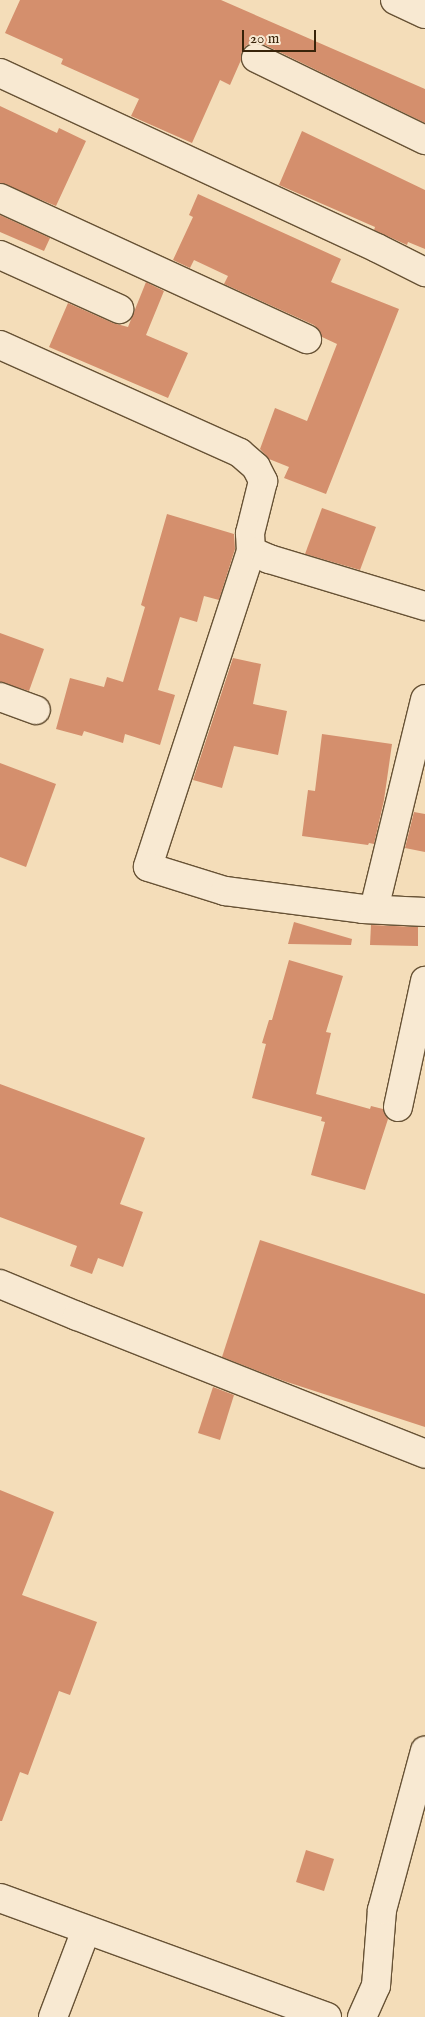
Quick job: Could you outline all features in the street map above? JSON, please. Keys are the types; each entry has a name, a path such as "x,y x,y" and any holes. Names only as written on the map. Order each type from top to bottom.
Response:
{"street":[{"path":"395,0 425,14"},
{"path":"256,58 425,140"},
{"path":"0,73 425,272"},
{"path":"0,198 306,339"},
{"path":"0,255 119,309"},
{"path":"0,345 240,453 256,467 263,481 250,533 251,551 148,867 225,891 374,909 425,912"},
{"path":"251,551 269,559 425,606"},
{"path":"0,697 36,710"},
{"path":"374,909 425,699"},
{"path":"398,1107 425,981"},
{"path":"0,1284 425,1454"},
{"path":"362,2017 376,1986 382,1910 425,1751"},
{"path":"0,1898 327,2017"},
{"path":"54,2017 86,1930"}],"building":[{"path":"20,0 221,0 425,89 425,123 263,44 254,43 247,45 242,51 241,60 230,85 220,80 192,143 131,116 139,99 61,64 63,59 5,33"},
{"path":"0,106 57,133 59,128 86,141 56,206 0,183"},
{"path":"302,131 425,190 425,249 408,242 407,245 374,230 375,227 279,185"},
{"path":"198,194 341,259 331,282 399,309 326,494 284,478 289,467 269,459 260,449 275,408 307,421 337,344 322,337 314,325 224,284 228,276 194,260 190,268 173,260 193,217 189,215"},
{"path":"0,215 50,238 44,251 0,232"},
{"path":"146,282 164,291 146,335 188,353 168,398 49,347 68,303 113,323 128,327"},
{"path":"322,508 376,527 360,570 305,554"},
{"path":"167,514 234,534 235,549 219,600 204,596 197,622 180,617 158,690 175,695 160,745 125,734 123,743 84,731 82,736 56,729 70,678 104,687 107,677 123,682 145,607 141,605"},
{"path":"0,633 44,649 29,691 0,682"},
{"path":"233,658 261,664 253,704 287,711 278,755 234,746 222,788 193,780"},
{"path":"322,734 392,744 384,800 374,844 369,843 368,845 302,836 308,790 315,791"},
{"path":"0,763 56,784 26,867 0,857"},
{"path":"414,812 425,814 425,852 405,848"},
{"path":"294,922 352,939 351,945 288,944"},
{"path":"371,925 418,927 418,946 370,945"},
{"path":"289,960 343,976 326,1032 331,1033 316,1094 370,1109 371,1106 383,1109 388,1119 365,1190 311,1175 325,1122 321,1121 322,1117 252,1098 266,1044 262,1043 269,1020 272,1020"},
{"path":"0,1084 145,1138 120,1204 143,1212 123,1267 98,1258 92,1274 70,1266 77,1246 0,1217"},
{"path":"260,1240 425,1294 425,1427 284,1381 222,1357"},
{"path":"213,1387 234,1395 220,1440 198,1433"},
{"path":"0,1490 54,1512 22,1595 97,1622 70,1695 59,1691 28,1775 20,1772 2,1821 0,1821"},
{"path":"306,1850 334,1859 324,1891 296,1882"}]}
